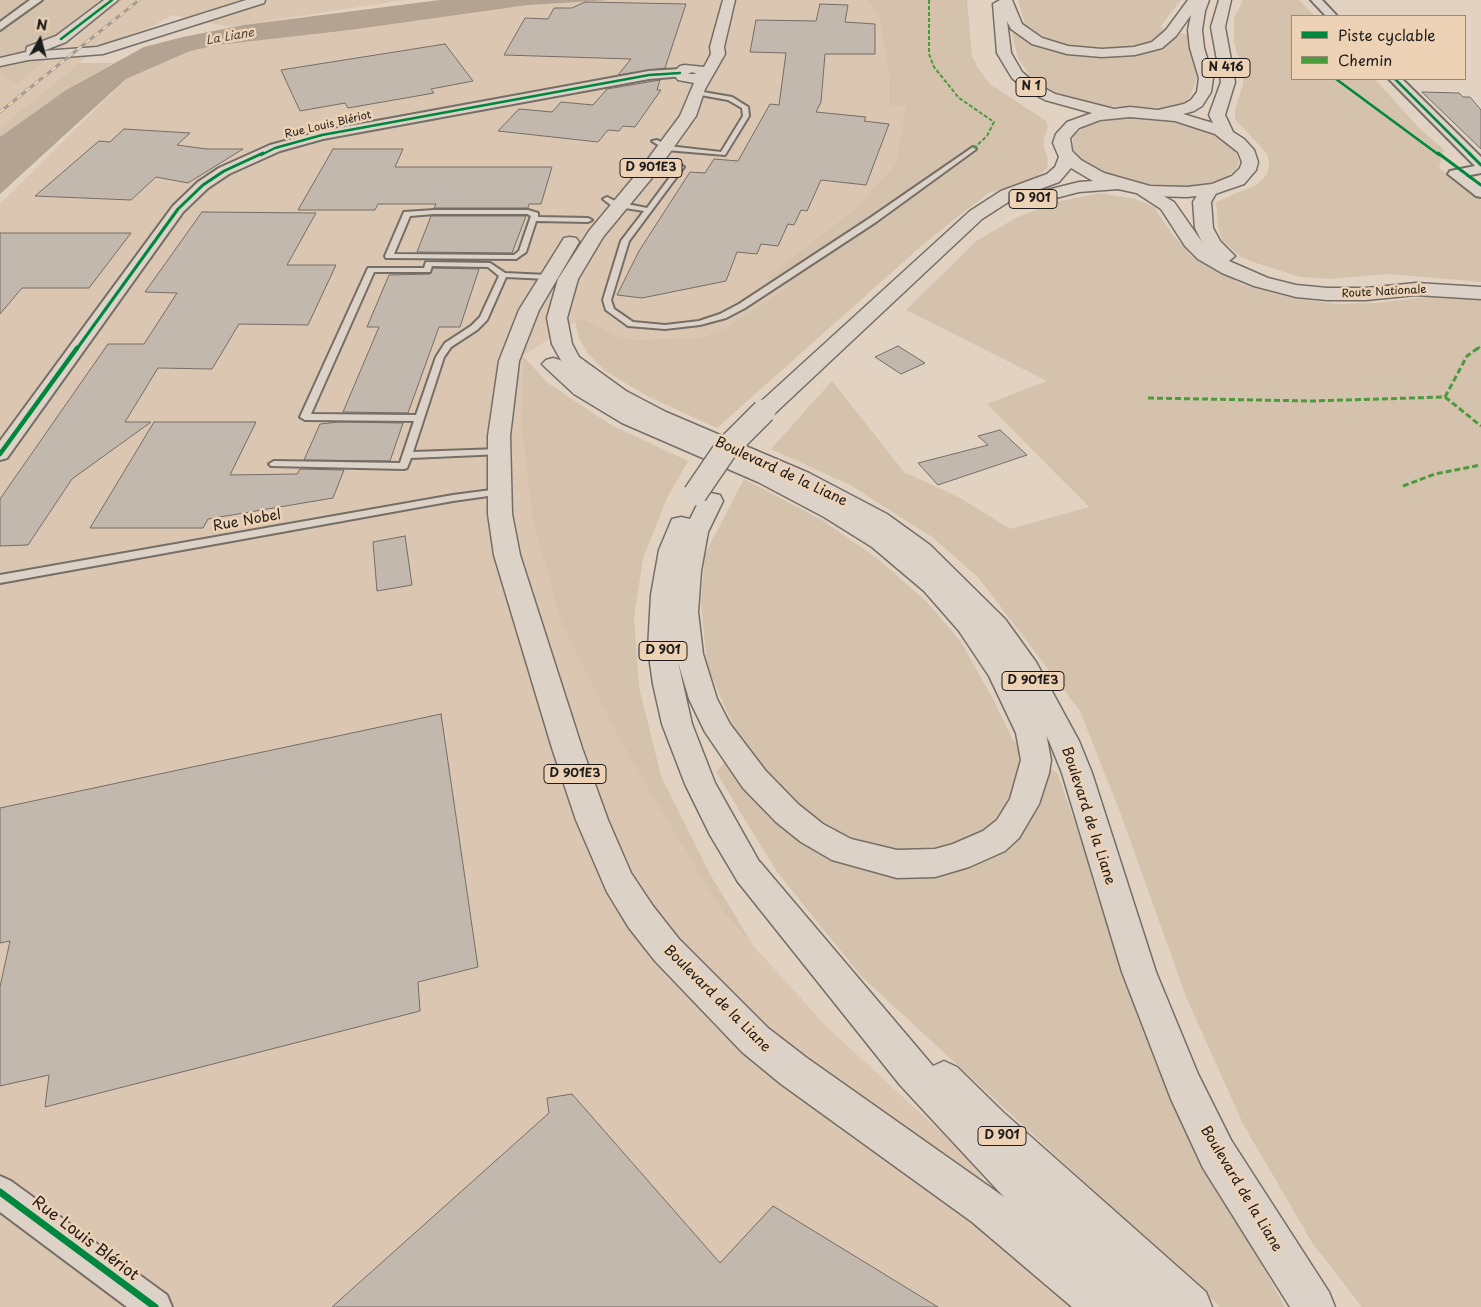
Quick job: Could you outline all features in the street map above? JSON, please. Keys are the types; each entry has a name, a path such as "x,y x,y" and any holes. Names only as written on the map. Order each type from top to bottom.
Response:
{"main road":[{"path":"59,42 101,0"},
{"path":"0,61 37,51 59,42 112,0"},
{"path":"0,54 37,51 84,53 109,48 259,0"},
{"name":"Boulevard de la Liane","path":"729,0 717,47 718,54 694,77 658,151 613,202 564,286 557,310 556,324 565,352 576,366 595,381 644,410 801,478 878,520 940,568 995,626 1030,676 1064,741 1077,773 1139,972 1184,1086 1230,1175 1261,1227 1314,1307"},
{"name":"N 1","path":"999,0 1004,53 1011,67 1021,79 1040,92 1057,99 1090,108 1124,112"},
{"path":"1006,0 1016,26 1037,41 1067,50 1111,53 1142,50 1161,42 1195,0"},
{"name":"N 416","path":"1158,114 1189,108 1202,96 1206,78 1197,48 1195,30 1198,11 1203,0"},
{"name":"N 416","path":"1225,0 1218,27 1228,82 1217,115 1226,134"},
{"path":"0,54 59,42 109,48"},
{"path":"694,77 706,58 717,47"},
{"name":"N 1","path":"1003,80 1060,120"},
{"path":"1124,112 1158,114 1201,123 1226,134 1246,150 1250,159 1249,168 1238,180 1209,190 1181,193 1144,190 1124,186 1089,173 1067,157 1061,143 1060,120 1124,112"},
{"name":"D 901","path":"1067,157 1062,170 1053,178 998,200 976,215 881,303 855,334 770,413 731,467 703,497 677,536 666,578 662,614 664,665 675,717 691,763 713,812 749,872 913,1072 1038,1204 1147,1307"},
{"name":"D 901","path":"951,239 980,222 1041,196 1087,186 1124,186"},
{"name":"Route Nationale","path":"1144,190 1168,206 1191,242 1205,254 1234,272 1267,284 1327,294 1366,294 1416,289 1481,293"},
{"name":"Route Nationale","path":"1209,190 1202,202 1204,228 1209,239 1227,257 1266,275 1296,283 1324,286 1413,280 1481,285"},
{"name":"Boulevard de la Liane","path":"613,202 588,220 564,250 525,318 512,352 503,396 498,492 507,555 566,748 609,860 629,900 667,950 700,986 766,1049 992,1212 1104,1307"},
{"name":"D 901E3","path":"546,279 539,308 545,347 582,389 630,418 775,481 833,511 887,546 938,591 968,624 1001,671 1031,733 1036,760 1034,773 1024,804 1008,829 986,845 958,857 935,863 898,864 881,861 844,850 812,833 787,813 754,779 729,747 716,726 700,690 689,654 685,612 688,571 703,497"},
{"name":"D 901","path":"819,958 990,1125 1191,1307"}],"street":[{"path":"0,28 37,0"},
{"path":"1316,0 1331,15"},
{"name":"Rue Louis Blériot","path":"0,454 178,209 203,185 224,171 284,145 334,132 649,75 694,77"},
{"path":"1396,80 1481,165"},
{"path":"1481,169 1455,174 1481,193"},
{"path":"1463,172 1481,185"},
{"name":"Rue Louis Blériot","path":"0,1192 155,1307"}],"lane":[{"path":"658,151 723,154 743,121 746,110 739,102 723,96 694,77"},
{"path":"658,151 681,167 625,241 607,300 615,315 631,324 653,327 689,325 723,316 753,300 873,220 973,149"},
{"path":"613,202 648,210"},
{"path":"528,212 535,215 533,219 522,252 516,256 389,256 407,214 528,212"},
{"path":"533,219 588,220"},
{"path":"418,418 305,418 370,270 427,270 429,264 490,265 503,276 546,279"},
{"path":"274,464 404,466 418,418 440,358 448,345 474,328 484,318 503,276"},
{"path":"407,456 499,452"},
{"name":"Rue Nobel","path":"0,579 453,498 498,492"}],"shaded area":[{"path":"0,0 124,0 17,83 0,75"},
{"path":"124,0 404,0 230,27 172,15 153,26 100,46 65,47"},
{"path":"610,0 867,0 880,20 890,80 890,104 906,106 896,163 852,211 767,276 791,286 727,327 703,337 638,340 620,337 581,318 523,356 521,423 532,517 559,617 721,910 827,1027 966,1155 1053,1283 1081,1307 0,1307 0,204 126,79 190,51 218,45 350,30 528,5"},
{"path":"867,0 967,0 972,56 978,68 990,84 1046,121 1048,126 1044,138 1044,147 1048,159 1047,169 1036,177 989,193 960,215 919,248 717,428 649,397 605,371 589,355 579,338 575,321 581,318 620,337 638,340 703,337 727,327 790,286 766,277 852,211 896,163 906,106 890,105 890,80 880,20"},
{"path":"1018,0 1181,0 1160,27 1188,35 1195,59 1197,78 1188,102 1173,108 1096,106 1064,98 1037,86 1018,58 1012,34 1024,21"},
{"path":"1243,0 1299,0 1314,15 1291,15 1291,80 1376,80 1418,127 1444,150 1439,168 1481,200 1481,282 1388,274 1330,279 1300,277 1240,256 1222,240 1218,227 1216,202 1258,184 1267,174 1269,167 1268,155 1235,119 1235,110 1243,84 1243,74 1234,42 1234,18"},
{"path":"87,57 0,128 0,75 17,82 47,58"},
{"path":"79,63 113,63 66,90 0,137 0,128"},
{"path":"1148,116 1172,120 1214,133 1235,150 1239,161 1237,168 1227,177 1209,183 1187,187 1161,187 1103,173 1086,164 1073,149 1073,136 1087,125 1117,117"},
{"path":"1100,193 1136,199 1154,207 1170,231 1191,255 1243,285 1288,297 1336,304 1376,303 1433,296 1481,300 1481,1307 1362,1307 1313,1244 1243,1124 1187,999 1120,812 1080,711 978,577 932,537 850,485 771,449 832,381 904,472 960,498 1010,529 1089,507 987,404 1047,381 906,310 976,241 1018,217 1056,202"},
{"path":"523,356 548,383 611,425 688,461 666,500 643,559 634,618 639,687 661,776 711,876 753,945 721,910 619,739 559,617 532,517 521,423"},
{"path":"744,479 822,520 878,559 926,601 961,642 1013,740 1058,774 1157,1063 1230,1208 1285,1307 1220,1307 862,977 777,872 716,772 741,744 707,666 701,602 705,554"}],"water":[{"name":"La Liane","path":"440,0 610,0 528,5 350,30 218,45 190,51 126,79 0,194 0,137 66,90 144,47 244,25"}],"building":[{"path":"585,2 686,4 665,68 618,75 631,59 504,55 525,18 548,19 554,8 572,8"},
{"path":"820,4 848,5 845,22 875,24 875,54 825,54 821,102 816,112 866,117 864,121 889,124 866,185 821,180 807,211 801,210 794,225 788,224 778,246 761,244 757,254 737,252 726,281 642,298 617,295 639,251 690,172 705,173 714,159 738,161 770,104 779,105 786,53 750,52 756,20 816,21"},
{"path":"445,44 473,81 431,89 434,93 348,108 345,103 300,111 281,70"},
{"path":"660,80 657,90 661,90 635,127 623,126 619,131 608,130 598,142 498,131 519,109 552,112 561,102 593,105 607,89"},
{"path":"1422,92 1459,93 1463,97 1470,97 1481,110 1481,149"},
{"path":"124,129 190,133 177,145 207,149 243,149 188,183 156,177 131,200 35,196 99,141 110,142"},
{"path":"333,149 403,149 395,167 552,167 541,204 529,204 528,208 434,208 436,204 378,204 375,210 298,210"},
{"path":"202,212 316,213 287,265 336,265 308,325 239,324 212,369 158,368 125,422 151,422 72,479 28,545 0,546 0,499 108,344 144,344 177,293 145,292"},
{"path":"431,216 526,216 512,253 417,252"},
{"path":"0,233 131,233 89,288 22,288 0,314"},
{"path":"433,268 479,269 460,327 439,327 408,413 343,412 379,327 367,327 389,275 430,274"},
{"path":"898,346 925,363 901,374 875,357"},
{"path":"154,422 256,422 230,475 297,474 300,469 344,470 333,498 208,519 203,528 90,528"},
{"path":"339,422 403,423 390,461 304,460 320,424"},
{"path":"1000,430 1027,455 938,485 918,463 988,445 978,436"},
{"path":"405,536 412,585 377,591 373,542"},
{"path":"441,714 478,967 418,982 420,1011 45,1107 49,1075 0,1086 0,987 10,941 0,943 0,808"},
{"path":"572,1094 720,1263 773,1206 938,1307 332,1307 549,1113 547,1098"}],"railway":[{"path":"0,112 139,0"}],"marked path":[{"path":"929,0 929,54 934,67 944,82 959,98 994,122 987,136 973,149"},
{"path":"1148,398 1312,401 1445,397 1467,356 1481,346"},
{"path":"1445,397 1481,426"},
{"path":"1403,486 1435,474 1481,465"}],"cycle path":[{"path":"61,39 112,0"},
{"path":"0,454 178,209 203,185 224,171 275,148 322,135 649,75 680,73"},
{"path":"1337,80 1481,185"},
{"path":"1396,80 1481,165"},
{"path":"0,1192 155,1307"}]}
